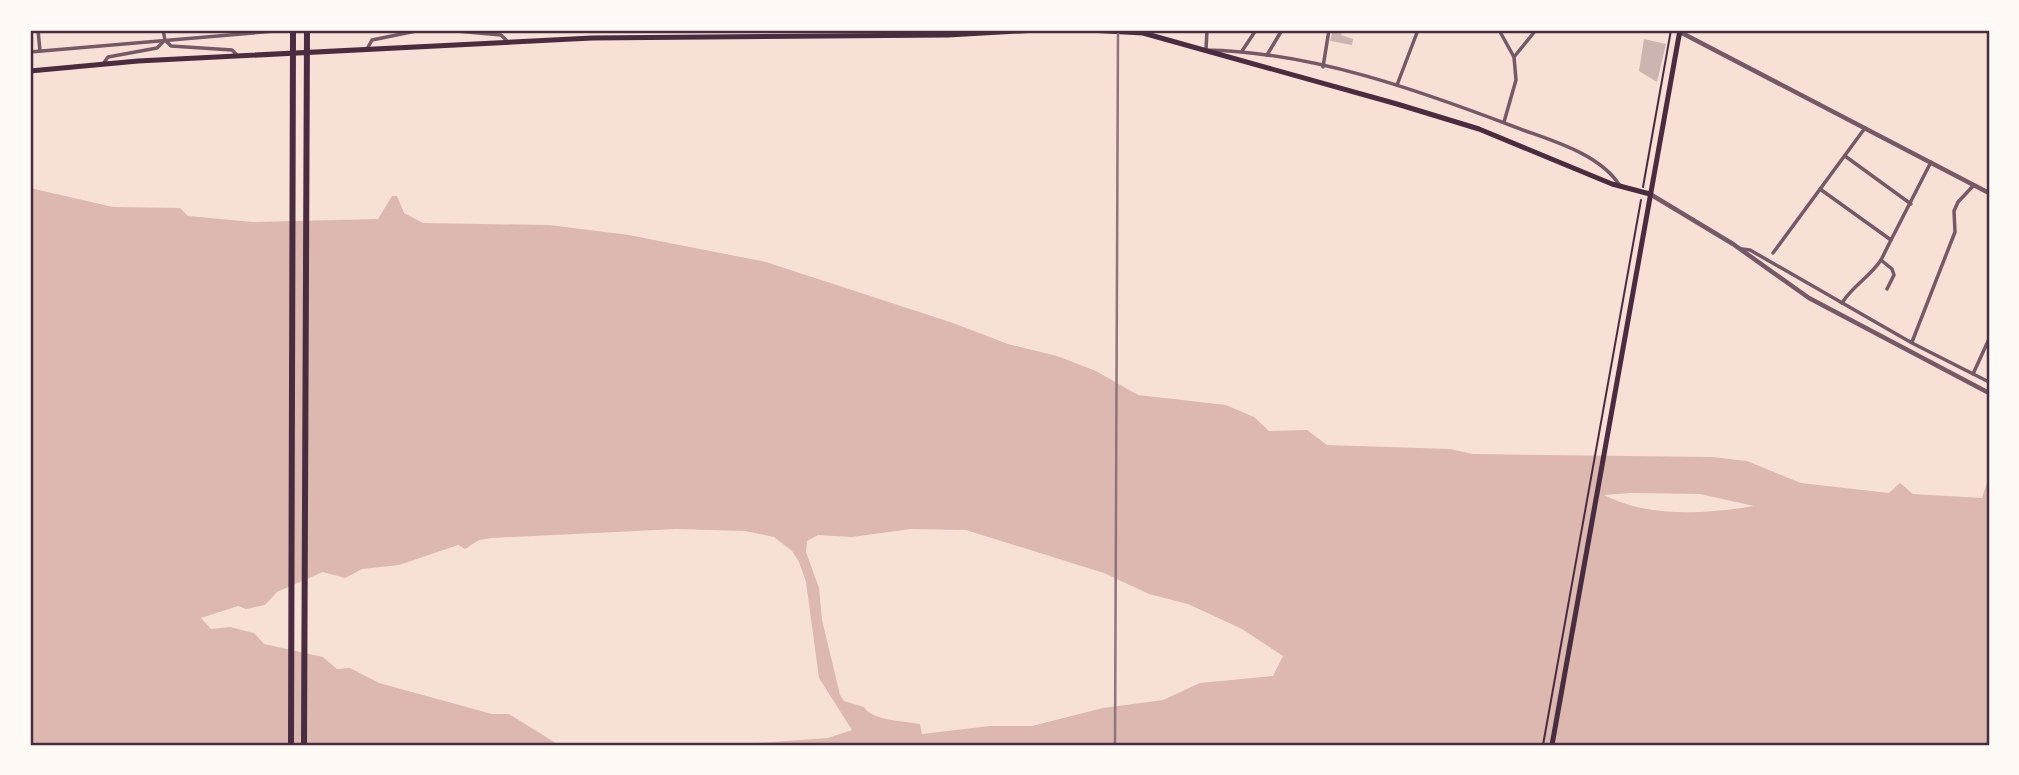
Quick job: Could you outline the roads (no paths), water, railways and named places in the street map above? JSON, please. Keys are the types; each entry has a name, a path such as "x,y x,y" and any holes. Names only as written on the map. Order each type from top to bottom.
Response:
{"highway":[{"path":"291,745 293,30"},
{"path":"304,745 307,30"}],"main road":[{"path":"30,71 238,56 592,38 948,35 1038,30"},
{"path":"1088,30 1143,33 1479,129 1620,187 1650,194"},
{"path":"1552,745 1677,30"}],"street":[{"path":"38,30 40,51"},
{"path":"163,30 165,40 172,46 232,50 238,56"},
{"path":"30,52 287,30"},
{"path":"367,49 372,40 421,30"},
{"path":"445,30 501,34 508,42"},
{"path":"1207,30 1206,50 1241,51 1397,85 1504,123 1595,162 1620,187"},
{"path":"1241,51 1256,30"},
{"path":"1266,56 1282,30"},
{"path":"1323,67 1329,30"},
{"path":"1397,85 1418,30"},
{"path":"1499,30 1514,57 1516,80 1504,123"},
{"path":"1514,57 1536,30"},
{"path":"1677,30 1989,193"},
{"path":"103,64 108,57 157,48 165,40"},
{"path":"1773,253 1865,127"},
{"path":"1845,156 1911,204"},
{"path":"1842,303 1853,285 1869,278 1881,260 1931,162"},
{"path":"1912,342 1955,232 1954,211 1958,202 1975,185"},
{"path":"1821,189 1891,240"},
{"path":"1650,194 1740,249 1809,298 1989,393"},
{"path":"1740,249 1749,250 1989,382"},
{"path":"1881,260 1892,269 1894,275 1887,289"},
{"path":"1973,374 1989,339"}],"railway":[{"path":"1115,745 1118,30"}]}
